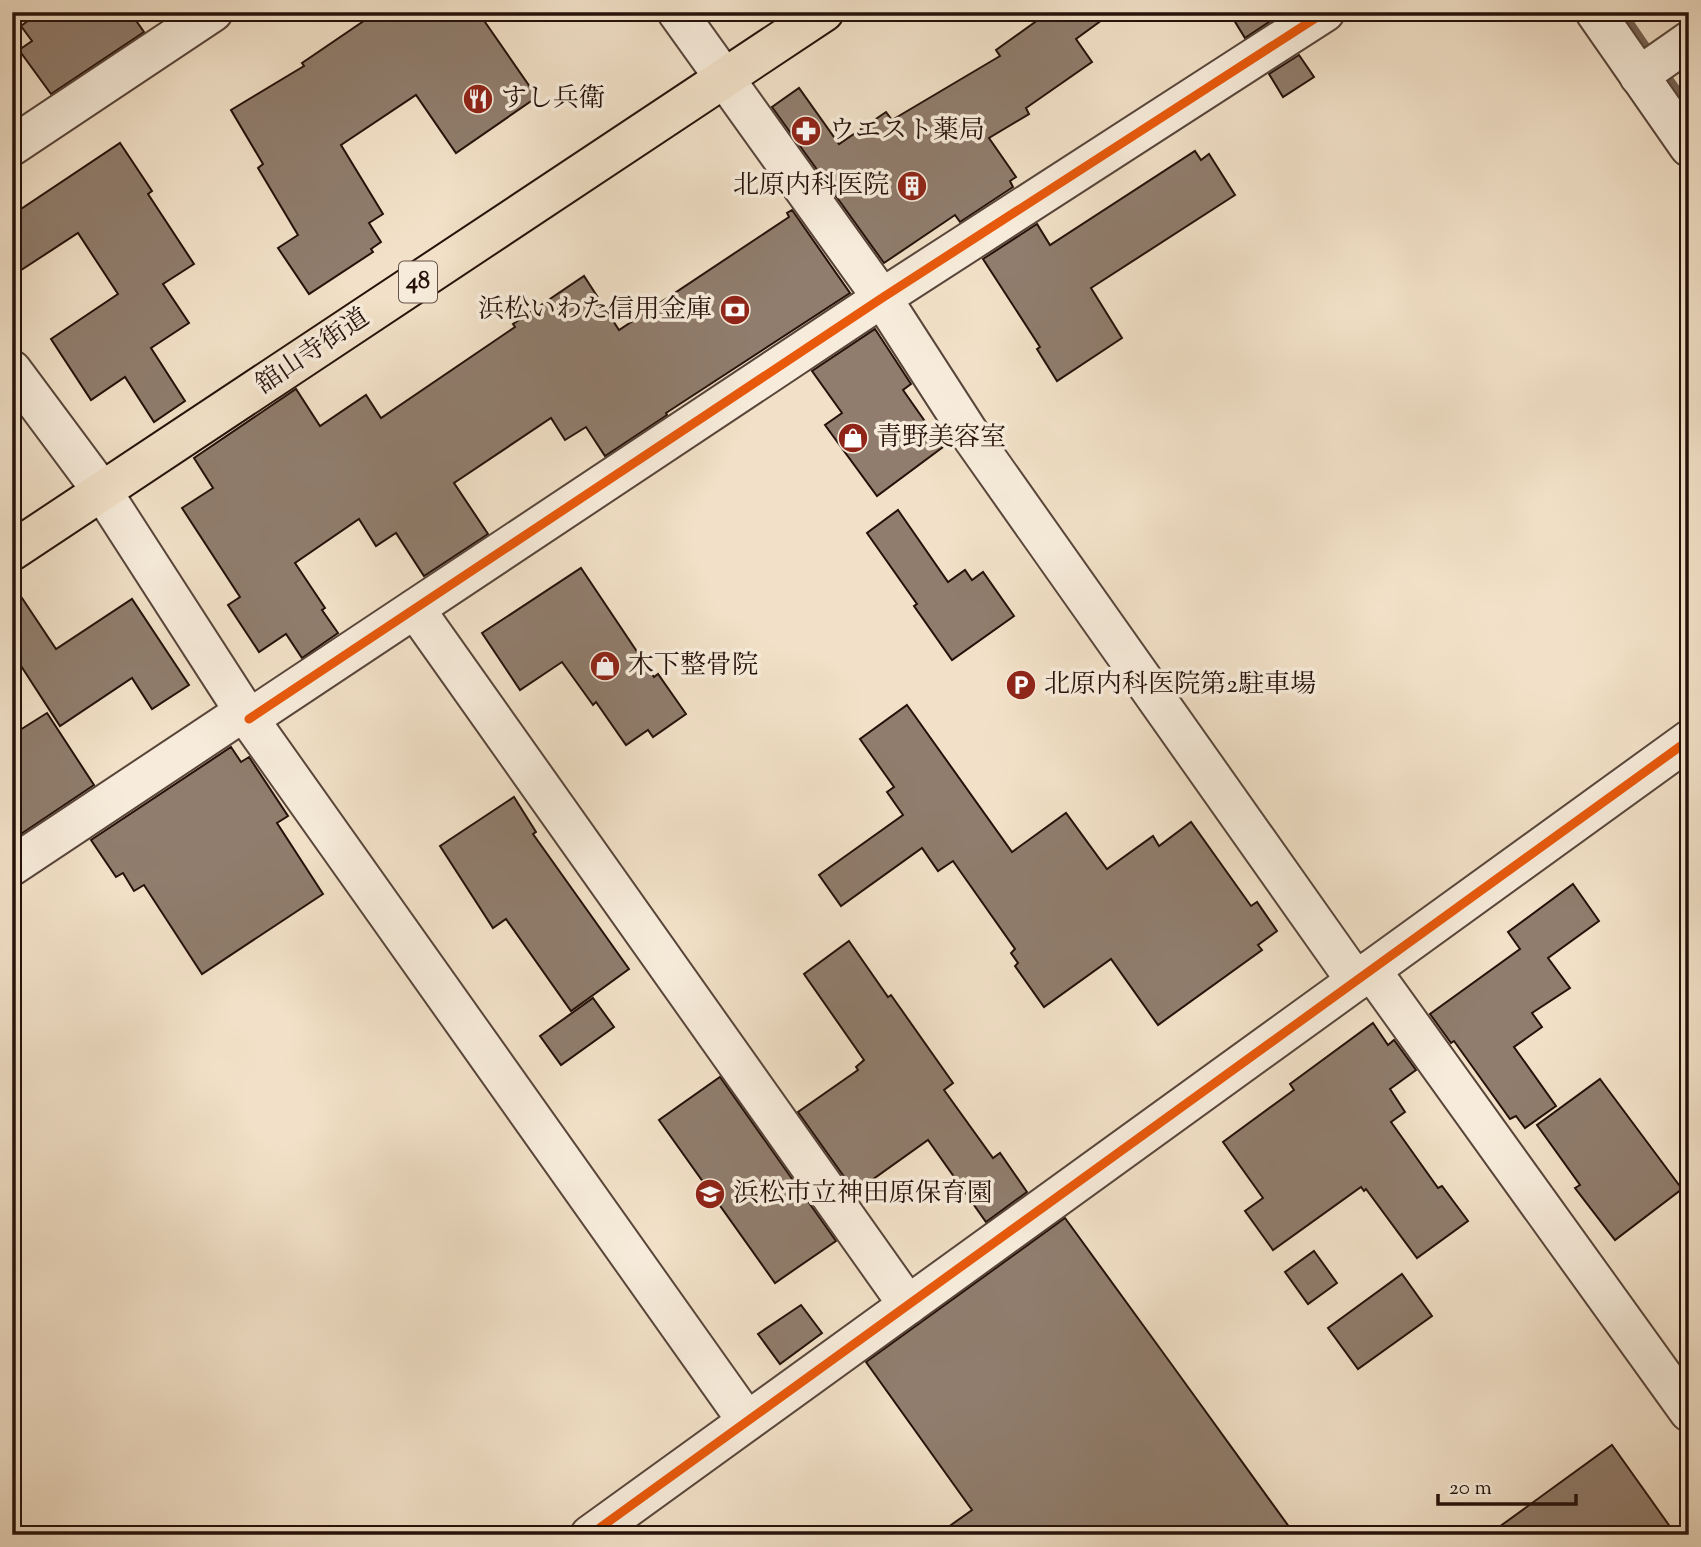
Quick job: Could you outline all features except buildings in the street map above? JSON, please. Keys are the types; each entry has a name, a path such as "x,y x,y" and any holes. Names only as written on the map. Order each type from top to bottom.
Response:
{"main road":[{"name":"舘山寺街道","path":"12,551 824,12"}],"street":[{"path":"12,146 213,12"},
{"path":"677,12 882,298 971,436 1364,975 1689,1412"},
{"path":"12,866 415,609 882,298 1325,12"},
{"path":"1595,12 1689,147"},
{"path":"1639,76 1689,41"},
{"path":"12,370 102,491 247,715 747,1422"},
{"path":"415,609 908,1305"},
{"path":"593,1534 1689,740"}],"waterway":[{"path":"1619,12 1645,50"},
{"path":"1665,78 1689,112"}],"cycle path":[{"path":"249,719 882,298 1325,12"},
{"path":"590,1535 1689,740"}],"place":[{"name":"すし兵衛","path":"478,99"},
{"name":"ウエスト薬局","path":"806,131"},
{"name":"北原内科医院","path":"912,186"},
{"name":"浜松いわた信用金庫","path":"735,310"},
{"name":"青野美容室","path":"853,438"},
{"name":"木下整骨院","path":"605,666"},
{"name":"北原内科医院第2駐車場","path":"1021,685"},
{"name":"浜松市立神田原保育園","path":"710,1194"}]}
